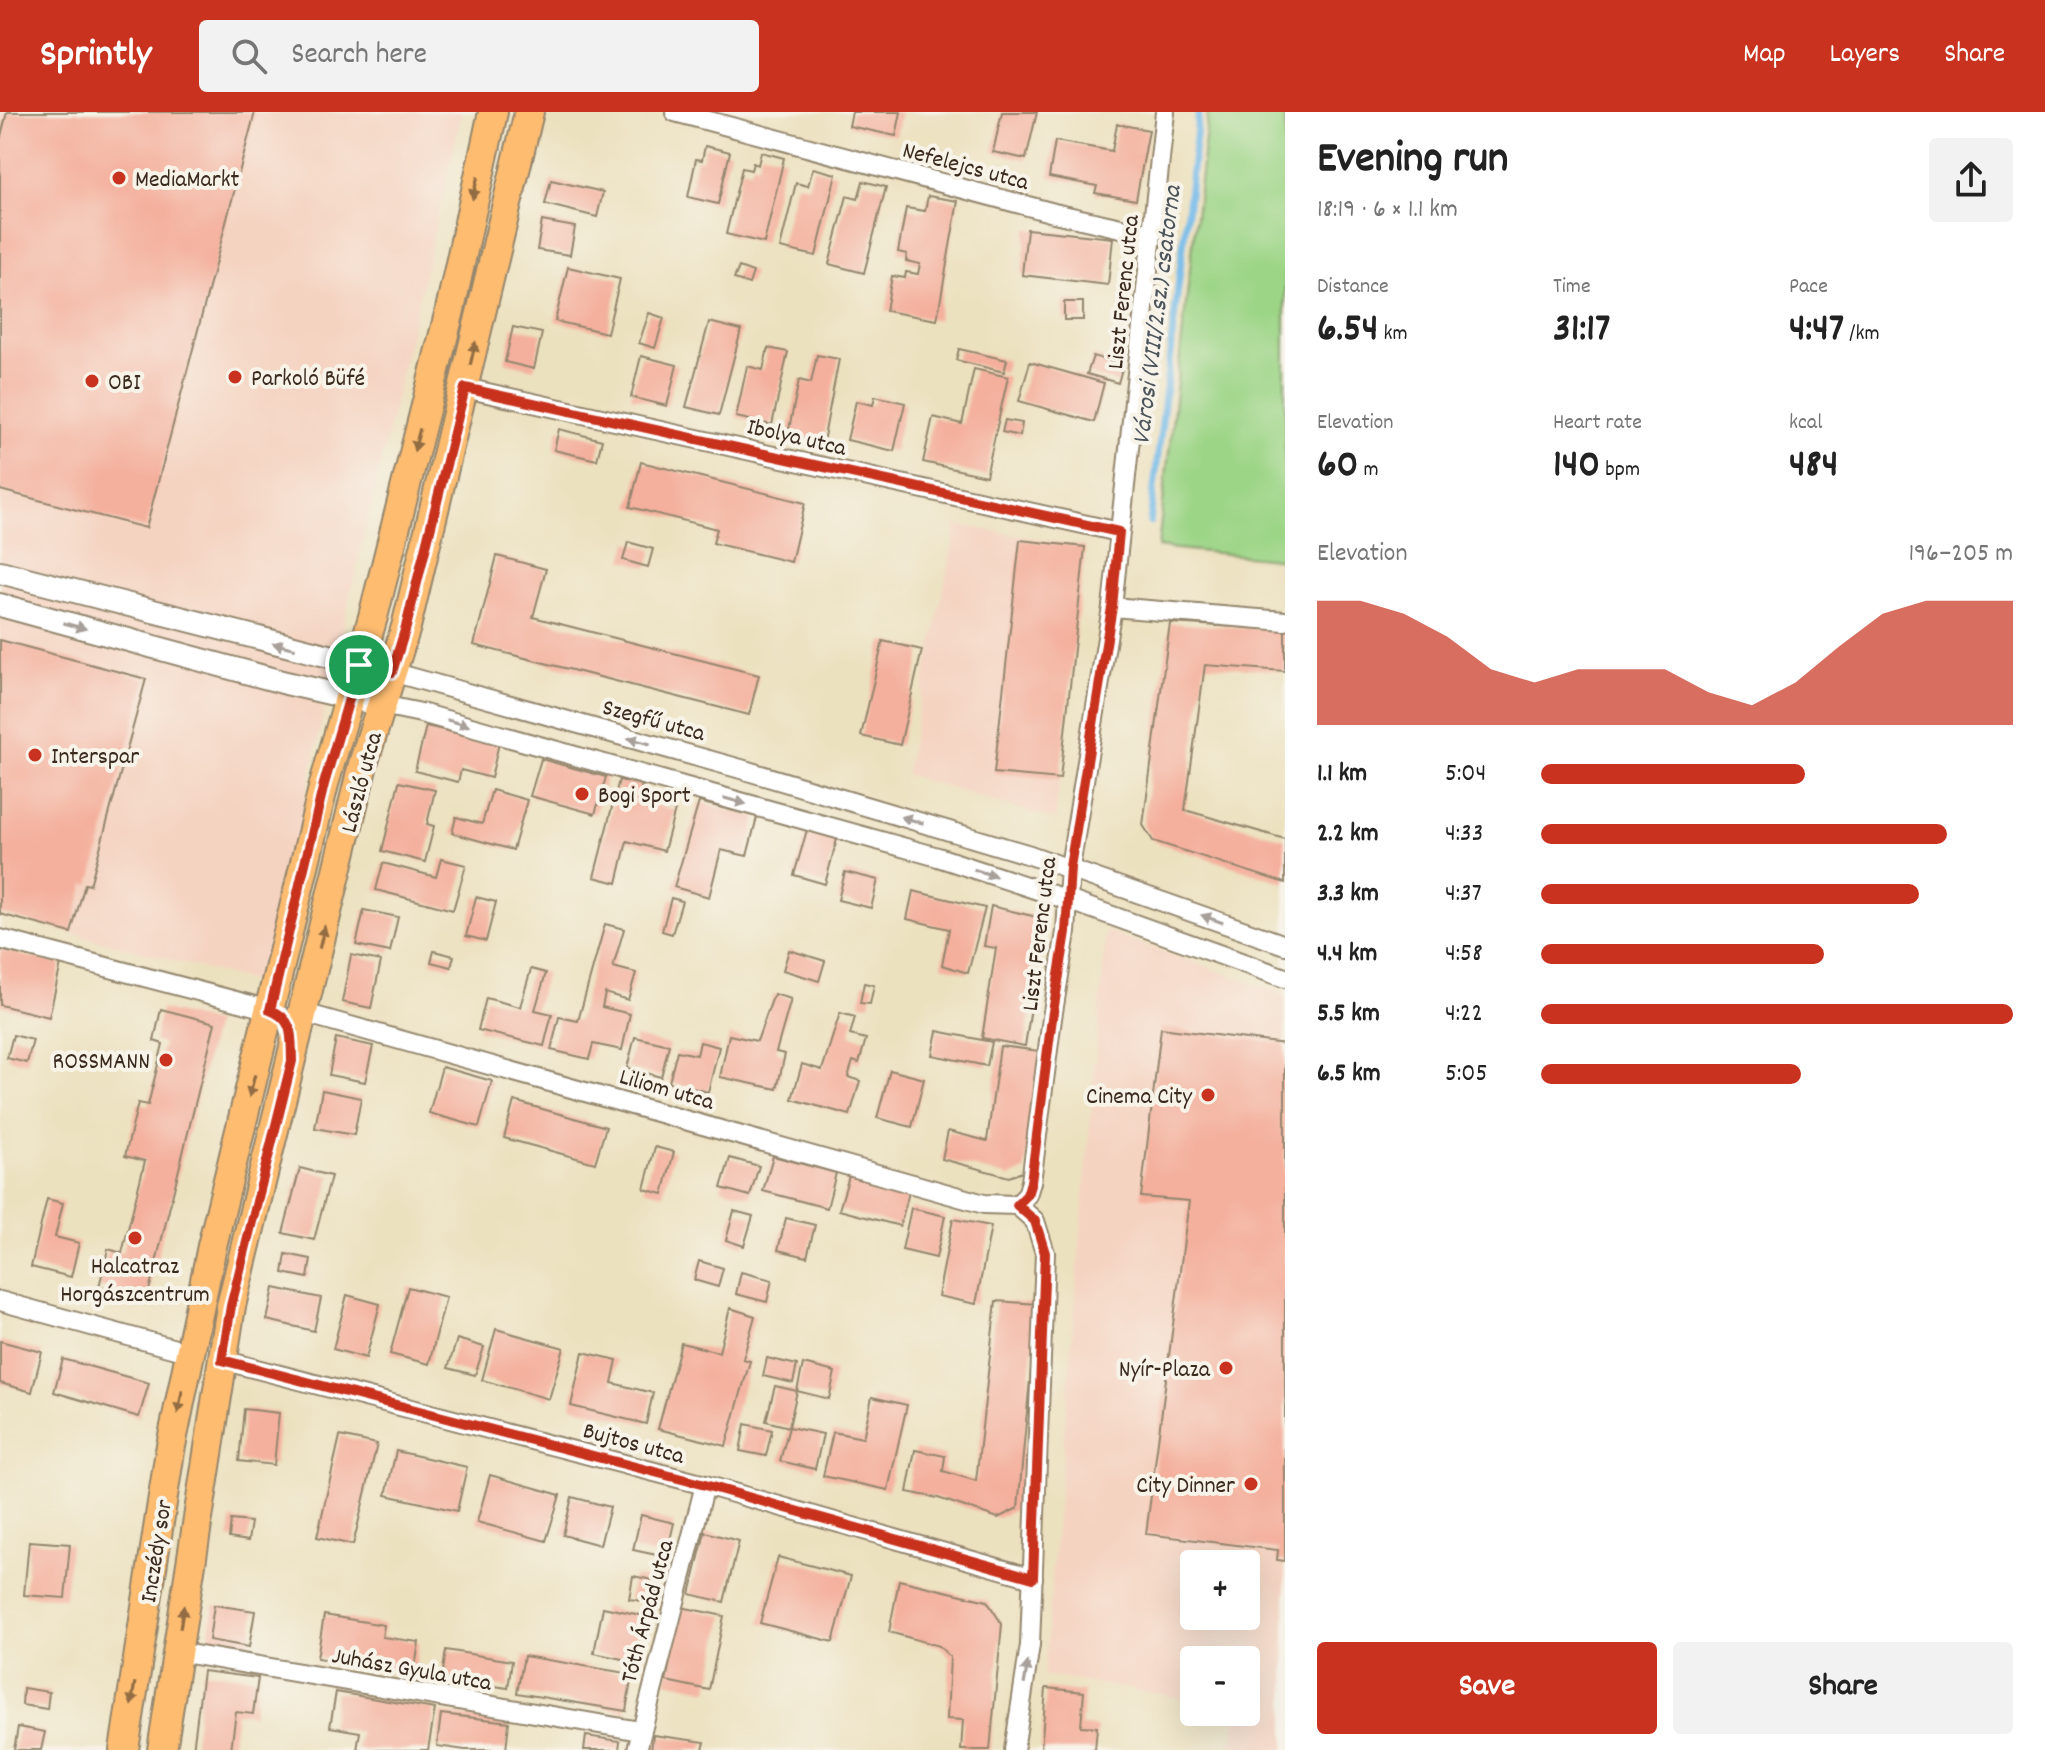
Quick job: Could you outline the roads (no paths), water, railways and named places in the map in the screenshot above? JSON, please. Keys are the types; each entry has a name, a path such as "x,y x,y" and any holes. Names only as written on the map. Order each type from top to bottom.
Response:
{"main road":[{"name":"László utca","path":"190,1353 212,1246 324,784 359,665 450,310 493,112"},
{"name":"László utca","path":"222,1360 231,1306 363,764 406,627 529,112"},
{"name":"Inczédy sor","path":"124,1750 170,1451 190,1353"},
{"name":"Inczédy sor","path":"162,1750 222,1360"}],"street":[{"name":"Nefelejcs utca","path":"675,112 1054,213 1152,235"},
{"name":"Liszt Ferenc utca","path":"1017,1205 1027,1195 1031,1182 1066,932 1070,867 1112,607 1165,112"},
{"name":"Ibolya utca","path":"465,388 1119,532"},
{"name":"Szegfű utca","path":"0,572 392,672 741,769 1070,867 1285,945"},
{"path":"0,605 348,699 421,713 938,857 1285,978"},
{"path":"1112,607 1285,621"},
{"path":"0,939 282,1015 288,1023 292,1061"},
{"name":"Liliom utca","path":"304,1013 984,1204 1017,1205"},
{"path":"1014,1750 1030,1645 1045,1253 1035,1221 1017,1205"},
{"path":"0,1301 190,1353"},
{"name":"Bujtos utca","path":"222,1360 705,1485 1033,1578"},
{"name":"Tóth Árpád utca","path":"637,1750 705,1485"},
{"name":"Juhász Gyula utca","path":"177,1652 640,1731"}],"waterway":[{"name":"Városi (VIII/2.sz.) csatorna","path":"1150,522 1199,112"}],"place":[{"name":"MediaMarkt","path":"119,178"},
{"name":"Parkoló Büfé","path":"235,377"},
{"name":"OBI","path":"92,381"},
{"name":"Interspar","path":"35,755"},
{"name":"Bogi Sport","path":"582,794"},
{"name":"ROSSMANN","path":"166,1060"},
{"name":"Cinema City","path":"1208,1095"},
{"name":"Halcatraz Horgászcentrum","path":"135,1238"},
{"name":"Nyír-Plaza","path":"1226,1368"},
{"name":"City Dinner","path":"1251,1484"}]}
